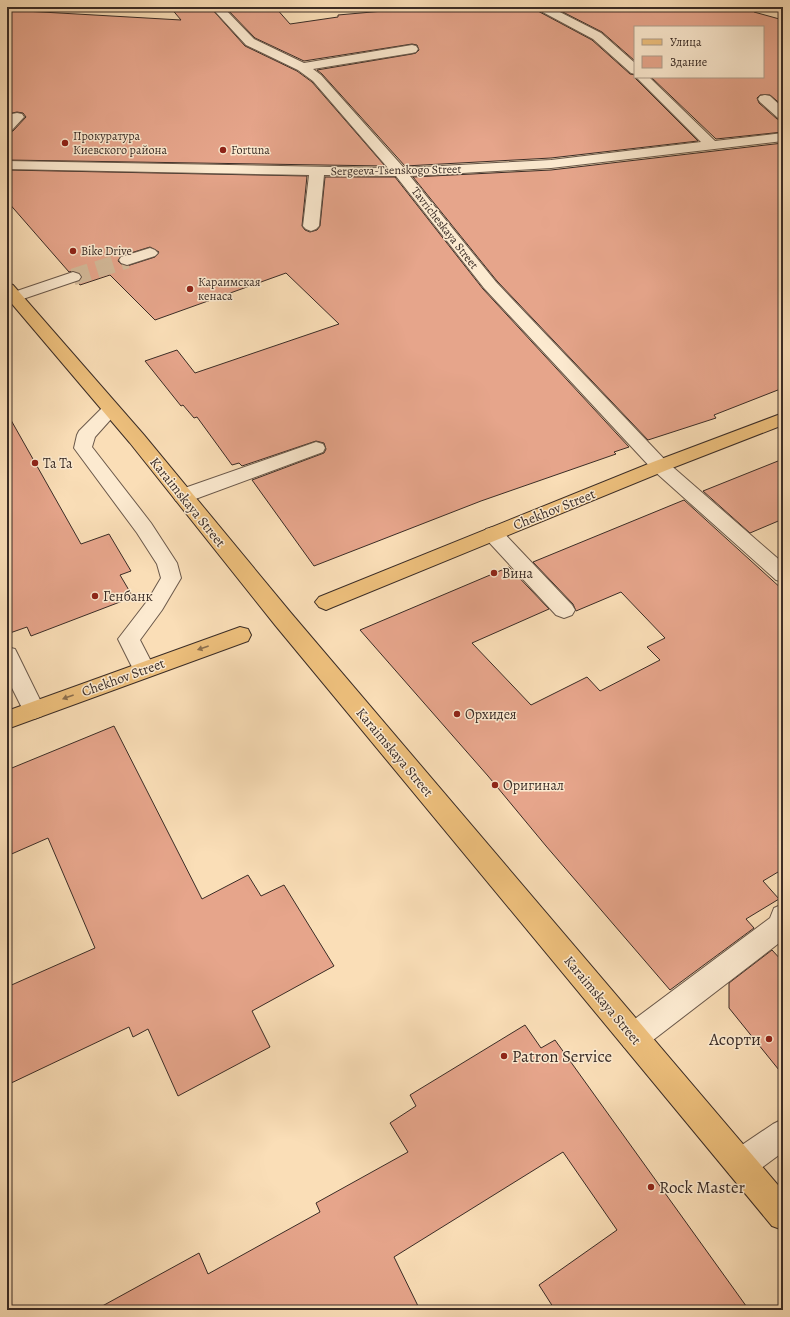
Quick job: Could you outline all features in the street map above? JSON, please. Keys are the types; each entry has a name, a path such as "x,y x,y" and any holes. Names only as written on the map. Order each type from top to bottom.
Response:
{"main road":[{"name":"Karaimskaya Street","path":"11,292 111,409 283,619 783,1215"},
{"name":"Chekhov Street","path":"326,602 660,466 783,419"},
{"name":"Chekhov Street","path":"7,720 240,635"}],"street":[{"name":"Tavricheskaya Street","path":"217,7 250,42 302,67 317,78 400,172 490,285 660,466 783,575"},
{"path":"541,7 597,36 634,69"},
{"path":"302,67 412,49"},
{"path":"643,78 711,146"},
{"path":"765,99 783,115"},
{"path":"7,127 17,117"},
{"name":"Sergeeva-Tsenskogo Street","path":"7,165 400,172 551,164 783,137"},
{"path":"311,226 317,171"},
{"path":"127,260 150,252"},
{"path":"11,292 73,277"},
{"path":"111,409 86,435 83,448 144,528 167,563 171,578 155,605 129,639 144,669"},
{"path":"183,496 316,448"},
{"path":"493,534 564,610"},
{"path":"7,655 34,710"},
{"path":"634,1037 783,924 783,916"},
{"path":"741,1164 783,1134"}],"building":[{"path":"170,7 210,7 245,46 297,71 312,82 385,166 7,160 7,132 13,131 26,117 23,113 17,112 12,113 7,117 7,10 181,20"},
{"path":"225,7 275,7 290,24 338,17 338,15 429,7 534,7 536,10 592,40 630,74 634,75 634,78 698,141 551,158 405,166 317,70 416,53 419,50 417,45 412,44 304,61 255,38"},
{"path":"553,7 754,7 754,12 783,20 783,106 770,95 760,95 757,98 759,103 777,119 783,120 783,132 716,139 652,78 764,78 764,26 634,26 634,60 602,32"},
{"path":"783,143 783,388 714,415 716,418 648,440 497,281 413,177 551,170"},
{"path":"7,170 307,176 302,226 305,230 310,232 317,230 320,226 325,177 395,177 483,289 629,447 614,452 616,454 481,501 314,566 252,480 324,453 326,449 324,443 316,441 242,466 239,463 232,465 197,417 194,418 183,405 181,406 145,361 177,350 195,373 339,324 286,273 155,320 110,275 80,285 78,282 82,278 80,273 73,271 69,272 7,201","holes":["150,247 159,252 155,257 127,266 118,261 121,256"]},
{"path":"7,413 81,544 109,534 131,571 120,575 133,597 31,636 27,627 7,634"},
{"path":"783,459 783,519 750,533 703,491"},
{"path":"684,500 783,590 783,869 763,881 779,899 746,919 754,928 670,990 488,776 360,630 509,567 549,609 472,643 531,705 587,677 600,691 660,660 647,647 665,638 621,592 576,611 573,604 533,562"},
{"path":"114,726 202,899 248,875 261,896 284,885 334,966 252,1011 270,1047 178,1096 148,1029 133,1037 129,1027 7,1085 7,987 95,948 48,838 7,856 7,770"},
{"name":"Асорти","path":"772,950 783,962 783,1075 729,1008 729,983"},
{"path":"525,1025 541,1048 555,1040 749,1310 555,1310 539,1285 617,1230 563,1152 394,1257 420,1310 95,1310 199,1253 208,1274 320,1212 316,1203 408,1152 390,1123 416,1106 410,1095"}],"tunnel":[{"path":"73,277 127,260"}],"place":[{"name":"Прокуратура Киевского района","path":"65,143"},
{"name":"Fortuna","path":"223,150"},
{"name":"Bike Drive","path":"73,251"},
{"name":"Караимская кенаса","path":"190,289"},
{"name":"Та Та","path":"35,463"},
{"name":"Вина","path":"494,573"},
{"name":"Генбанк","path":"95,596"},
{"name":"Орхидея","path":"457,714"},
{"name":"Оригинал","path":"495,785"},
{"name":"Асорти","path":"769,1039"},
{"name":"Patron Service","path":"504,1056"},
{"name":"Rock Master","path":"651,1187"}]}
